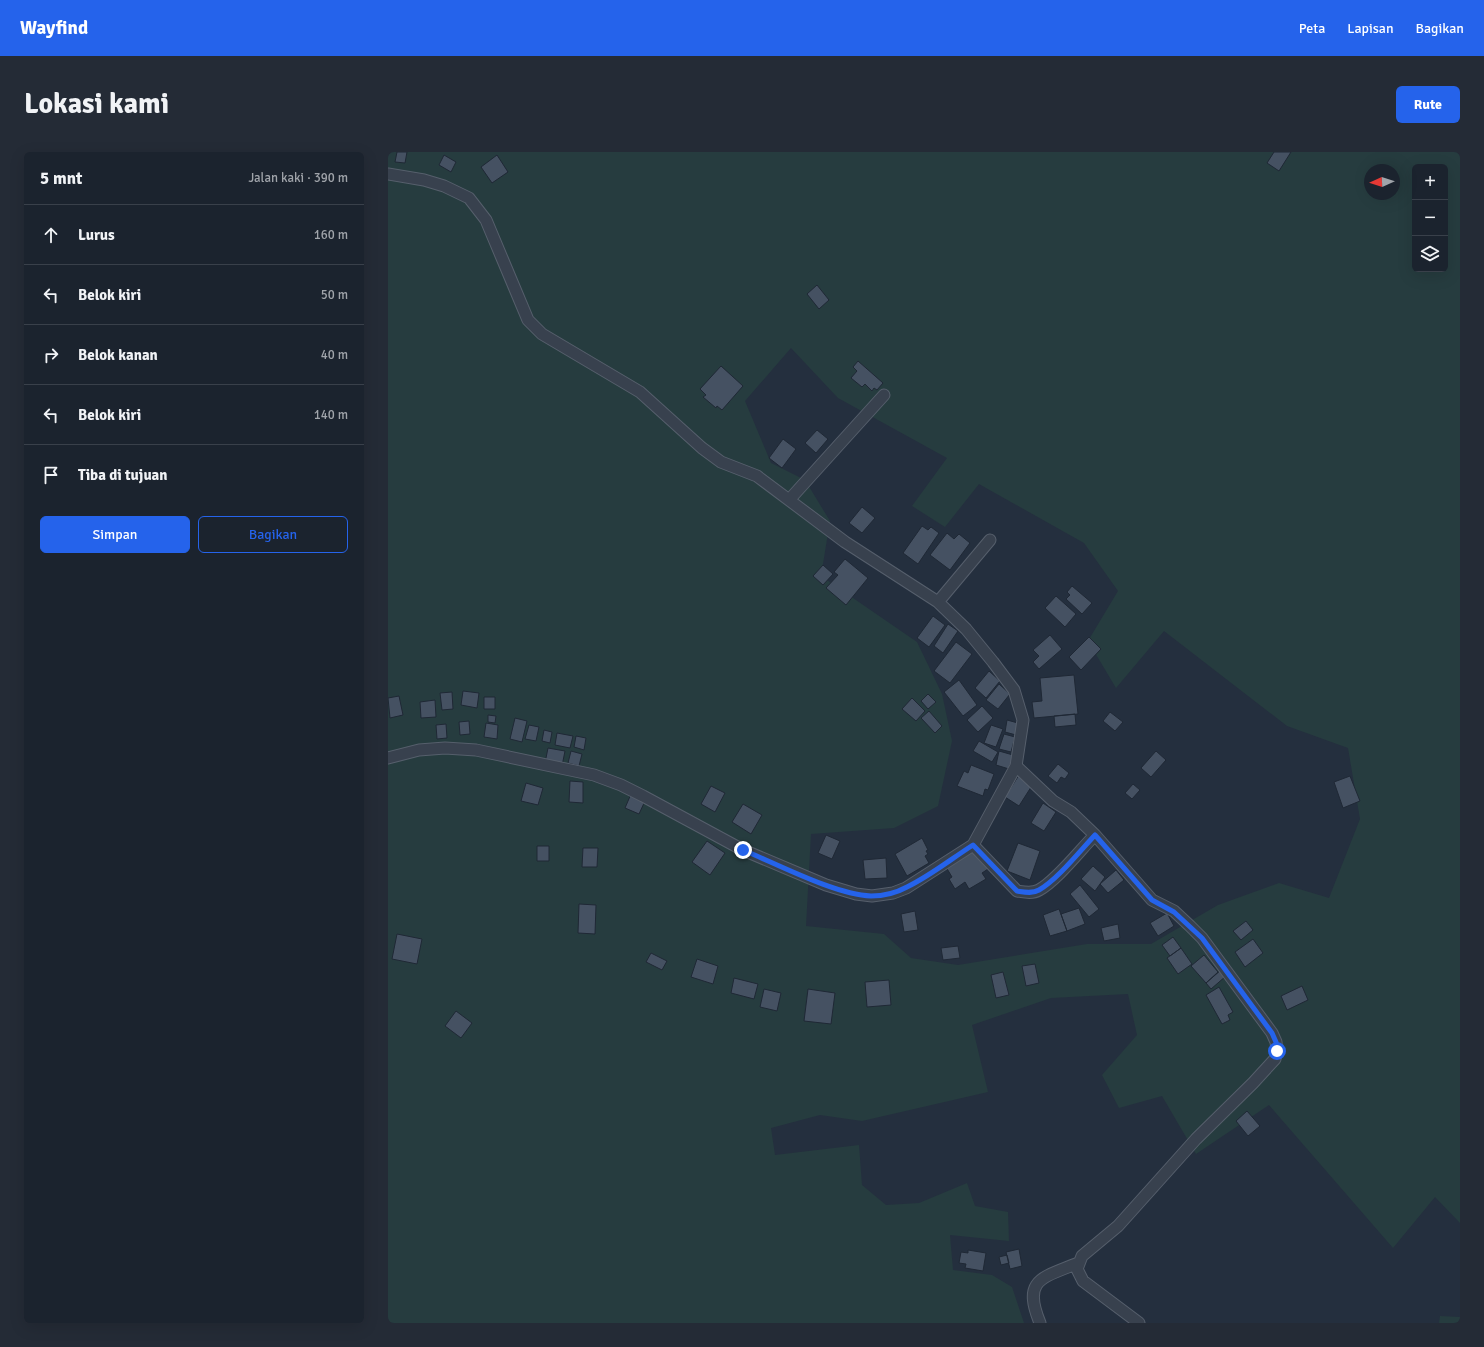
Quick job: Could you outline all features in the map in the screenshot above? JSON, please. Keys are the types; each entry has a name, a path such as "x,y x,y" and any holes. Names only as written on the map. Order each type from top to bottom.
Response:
{"street":[{"path":"388,174 424,180 444,186 469,198 486,220 528,320 542,334 640,392 702,448 721,462 757,476 857,551 938,602 966,629 994,662 1014,690 1023,720 1016,766 973,845 906,888 880,895 864,895 826,885 743,850 632,790 594,775 476,750 445,748 419,750 388,758"},
{"path":"789,500 884,395"},
{"path":"938,602 990,540"},
{"path":"1016,766 1053,801 1070,812 1095,835 1152,900 1174,912 1202,938 1272,1033 1276,1042 1277,1051 1275,1059 1253,1083 1196,1139 1118,1226 1082,1256 1078,1263 1079,1275 1083,1281 1139,1323"},
{"path":"973,845 1017,891 1027,893 1038,890 1052,880 1095,835"},
{"path":"1040,1323 1033,1306 1032,1293 1038,1282 1078,1263"}],"green space":[{"path":"388,152 1460,152 1460,1223 1435,1197 1393,1248 1269,1105 1196,1154 1162,1096 1119,1108 1102,1075 1137,1035 1128,994 1051,998 972,1025 988,1092 862,1121 820,1115 771,1128 775,1155 859,1145 862,1185 886,1205 919,1203 967,1183 975,1206 1008,1212 1009,1241 950,1235 953,1270 992,1275 1012,1287 1024,1323 388,1323","holes":["791,348 838,398 947,458 912,506 945,527 979,484 1084,543 1118,591 1088,641 1116,688 1164,631 1287,726 1348,748 1360,819 1329,898 1279,883 1218,905 1151,944 1087,944 958,965 911,958 884,934 806,926 811,834 894,828 938,806 952,741 942,694 917,642 821,576 830,521 805,480 771,463 745,401"]},
{"path":"1440,1316 1460,1317 1460,1323 1439,1323"}],"building":[{"path":"397,152 407,152 405,163 395,162"},
{"path":"1274,152 1291,152 1279,171 1267,163"},
{"path":"444,155 456,162 451,172 439,165"},
{"path":"497,155 508,172 492,183 481,167"},
{"path":"817,285 829,300 819,309 807,294"},
{"path":"858,361 883,383 877,390 874,388 872,391 865,384 862,387 851,378 857,371 853,367"},
{"path":"721,366 743,386 722,410 717,406 716,408 703,397 706,395 700,389"},
{"path":"817,430 828,439 816,453 805,443"},
{"path":"783,439 796,449 782,468 769,458"},
{"path":"862,507 875,518 862,533 849,523"},
{"path":"922,526 928,530 931,527 939,533 918,564 903,553"},
{"path":"947,533 954,539 959,534 970,543 950,570 930,555"},
{"path":"845,559 868,578 846,605 826,588 838,575 834,572"},
{"path":"823,565 833,574 823,585 813,576"},
{"path":"1072,586 1092,603 1082,614 1066,599 1070,595 1067,592"},
{"path":"1056,596 1076,614 1065,627 1045,608"},
{"path":"933,616 945,625 929,647 917,638"},
{"path":"948,624 958,631 943,653 934,646"},
{"path":"1050,635 1062,649 1039,669 1033,662 1039,656 1033,650"},
{"path":"1089,637 1101,649 1081,670 1069,657"},
{"path":"956,642 972,654 950,683 934,671"},
{"path":"989,671 1000,681 986,698 975,688"},
{"path":"1074,675 1078,714 1034,718 1032,702 1042,701 1040,678"},
{"path":"959,680 977,705 963,716 944,692"},
{"path":"999,684 1010,694 998,709 986,700"},
{"path":"463,691 479,693 477,708 461,705"},
{"path":"452,692 453,709 442,710 440,693"},
{"path":"928,694 936,702 928,709 921,701"},
{"path":"399,696 403,715 390,718 388,698"},
{"path":"484,697 495,697 495,709 484,709"},
{"path":"912,698 925,711 916,721 902,709"},
{"path":"435,700 436,717 421,718 420,702"},
{"path":"982,706 993,718 978,732 967,720"},
{"path":"929,711 942,726 935,733 921,718"},
{"path":"1110,712 1123,722 1115,731 1103,721"},
{"path":"1075,714 1076,725 1055,727 1054,716"},
{"path":"488,715 496,716 495,723 488,722"},
{"path":"515,718 527,721 522,742 510,739"},
{"path":"1007,720 1018,723 1016,735 1005,732"},
{"path":"469,721 470,734 460,735 459,722"},
{"path":"486,723 498,725 497,739 484,737"},
{"path":"446,724 447,738 437,739 436,725"},
{"path":"529,725 539,727 536,741 525,739"},
{"path":"991,725 1003,729 996,747 984,743"},
{"path":"544,730 552,732 550,743 542,741"},
{"path":"557,733 573,736 570,748 555,745"},
{"path":"1004,734 1015,737 1011,752 999,749"},
{"path":"576,736 586,738 584,750 574,747"},
{"path":"979,741 998,752 992,762 973,751"},
{"path":"548,748 565,751 562,766 545,763"},
{"path":"571,751 582,754 579,766 568,763"},
{"path":"999,751 1013,755 1009,769 996,765"},
{"path":"1156,751 1166,760 1151,777 1141,768"},
{"path":"1058,764 1069,773 1065,779 1061,777 1057,783 1048,776"},
{"path":"971,765 994,774 988,790 985,789 983,796 957,786 964,771 968,773"},
{"path":"1019,775 1033,784 1019,806 1005,797"},
{"path":"1350,776 1360,801 1343,808 1334,782"},
{"path":"570,781 583,782 583,803 569,802"},
{"path":"526,783 543,788 538,805 521,801"},
{"path":"1133,784 1140,790 1132,799 1125,793"},
{"path":"711,786 725,793 715,812 701,804"},
{"path":"631,794 645,801 639,814 625,808"},
{"path":"1043,803 1056,812 1044,831 1031,823"},
{"path":"743,804 762,815 751,834 732,822"},
{"path":"826,835 840,841 832,859 818,853"},
{"path":"922,838 928,850 926,851 928,854 925,856 929,863 907,876 895,854"},
{"path":"707,841 725,853 710,875 692,862"},
{"path":"1018,843 1040,851 1030,880 1007,871"},
{"path":"537,846 549,846 549,861 537,861"},
{"path":"583,848 598,848 597,867 582,867"},
{"path":"976,849 988,869 982,873 986,879 969,889 965,882 955,889 949,879 952,877 946,867"},
{"path":"886,858 887,878 865,879 863,860"},
{"path":"1093,866 1105,877 1095,891 1081,879"},
{"path":"1116,870 1124,880 1108,893 1100,884"},
{"path":"1080,885 1099,909 1089,917 1070,894"},
{"path":"579,904 596,905 595,934 578,933"},
{"path":"1079,908 1085,924 1067,931 1061,914"},
{"path":"1059,909 1067,931 1050,936 1043,915"},
{"path":"915,911 918,930 904,932 901,914"},
{"path":"1167,913 1174,926 1158,936 1150,923"},
{"path":"1246,921 1253,930 1241,940 1233,931"},
{"path":"1118,924 1120,938 1104,941 1101,928"},
{"path":"397,934 422,939 417,964 392,959"},
{"path":"1173,937 1181,948 1170,956 1162,945"},
{"path":"1253,939 1263,953 1245,967 1235,952"},
{"path":"958,946 960,958 943,960 941,948"},
{"path":"1181,948 1192,964 1178,974 1167,958"},
{"path":"651,953 667,961 662,970 646,962"},
{"path":"1204,955 1218,972 1206,983 1191,966"},
{"path":"697,959 718,966 713,984 691,977"},
{"path":"1035,964 1039,983 1026,986 1022,966"},
{"path":"1221,970 1226,976 1211,989 1206,983"},
{"path":"1003,972 1009,995 996,998 991,975"},
{"path":"734,978 758,984 754,999 731,993"},
{"path":"889,980 891,1005 867,1007 865,982"},
{"path":"1302,986 1308,1000 1287,1010 1281,996"},
{"path":"1219,987 1233,1012 1228,1015 1230,1020 1222,1024 1206,995"},
{"path":"764,989 781,993 777,1011 760,1007"},
{"path":"808,989 835,993 831,1024 804,1021"},
{"path":"456,1011 472,1023 461,1038 445,1026"},
{"path":"1247,1111 1260,1126 1248,1136 1236,1121"},
{"path":"1019,1249 1022,1266 1010,1269 1006,1252"},
{"path":"968,1250 986,1253 983,1271 965,1268 966,1264 959,1263 961,1252 968,1253"},
{"path":"1007,1255 1009,1263 1001,1265 999,1257"}],"route":[{"path":"743,850 826,885 856,894 872,896 893,893 906,888 973,845 1017,891 1027,893 1038,890 1052,880 1095,835 1152,900 1174,912 1202,938 1272,1033 1276,1042 1277,1051"}]}
